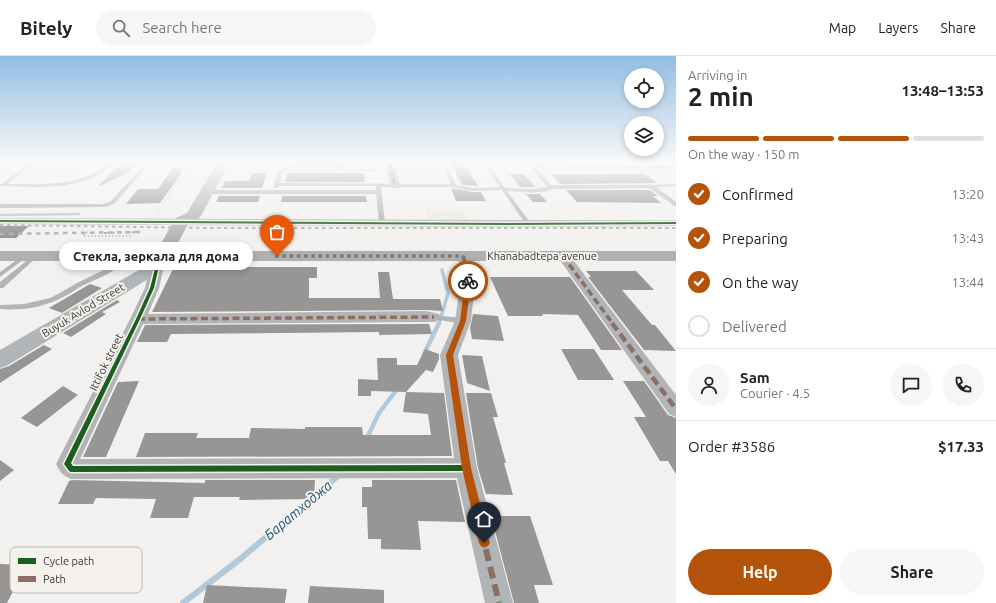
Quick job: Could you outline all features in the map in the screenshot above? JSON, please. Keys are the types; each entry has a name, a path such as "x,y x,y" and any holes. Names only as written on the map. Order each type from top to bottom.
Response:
{"highway":[{"name":"Khanabadtepa avenue","path":"0,245 163,256 676,246"},
{"name":"Khanabadtepa avenue","path":"0,256 676,256"}],"main road":[{"path":"182,221 179,216 196,189"},
{"path":"163,256 182,221 194,216 209,189"}],"street":[{"path":"0,221 182,221 529,225 676,223"},
{"name":"Ittifok street","path":"163,256 152,288 67,464 71,469 466,468"},
{"name":"Buyuk Avlod Street","path":"0,360 163,256"},
{"path":"463,256 469,274 447,319 449,355 466,468 499,603"},
{"path":"563,256 676,409"},
{"path":"138,318 419,316 447,319"}],"lane":[{"path":"0,206 104,206 112,203 125,189"},
{"path":"378,189 382,223"},
{"path":"460,189 541,191 550,189"},
{"path":"504,189 529,225"},
{"path":"654,189 676,205"},
{"path":"207,192 378,192"},
{"path":"0,275 30,256"},
{"path":"0,286 30,256"},
{"path":"0,307 18,309 44,302 62,295 75,286 114,269 127,256"}],"path":[{"path":"155,216 174,189"},
{"path":"90,229 83,236 132,236"}],"green space":[{"path":"425,209 463,209 467,219 428,218"}],"building":[{"path":"138,189 170,189 160,203 126,204"},
{"path":"451,189 481,192 486,201 456,201"},
{"path":"566,190 649,190 658,196 653,196 661,203 577,202"},
{"path":"526,194 540,194 547,202 533,202"},
{"path":"219,196 260,196 258,202 216,202"},
{"path":"282,196 366,196 367,202 281,202"},
{"path":"0,226 29,226 16,238 0,238"},
{"path":"246,265 246,267 317,267 317,278 309,278 309,298 380,298 378,272 389,272 393,299 440,299 443,311 152,312 174,267"},
{"path":"586,271 636,271 654,290 622,290 652,325 655,325 676,351 644,350 588,277 591,277"},
{"path":"490,277 570,277 622,350 601,350 578,315 542,314 543,316 508,316"},
{"path":"90,284 102,288 62,313 49,308"},
{"path":"117,300 120,302 102,312 106,314 71,337 63,333"},
{"path":"473,314 498,316 504,341 472,339 470,328"},
{"path":"429,324 432,334 379,335 379,332 171,334 167,342 137,342 145,325"},
{"path":"44,345 52,349 0,383 0,369 9,366"},
{"path":"425,349 439,354 439,359 433,372 426,370 406,392 371,391 371,396 358,396 358,379 378,380 377,358 397,358 397,365 417,365"},
{"path":"561,349 594,349 614,380 578,380"},
{"path":"462,355 482,356 490,391 467,383"},
{"path":"139,381 106,457 83,457 118,382"},
{"path":"623,381 644,381 668,415 676,418 676,474 668,461 660,461 634,417 646,417"},
{"path":"63,386 78,395 37,427 21,418"},
{"path":"406,392 444,393 452,456 136,457 145,433 198,433 196,438 249,438 251,428 305,429 305,427 362,427 363,435 431,435 428,414 403,412"},
{"path":"466,393 491,393 498,417 493,417 513,495 486,494 478,468"},
{"path":"0,460 14,470 0,481"},
{"path":"205,480 315,480 314,499 239,500 240,497 194,497 188,518 150,518 156,499 96,498 93,504 58,504 69,481 205,483"},
{"path":"372,480 456,480 465,522 418,521 421,550 381,549 381,539 368,539 367,507 362,507 362,487 372,487"},
{"path":"491,516 530,516 553,585 534,585 539,603 514,603"},
{"path":"0,564 10,564 10,593 12,593 7,603 0,603"},
{"path":"207,585 287,589 285,603 203,603"},
{"path":"310,586 384,590 384,603 308,603"}],"waterway":[{"name":"Баратходжа","path":"0,215 79,214"},
{"name":"Баратходжа","path":"439,324 448,293 442,270"},
{"name":"Баратходжа","path":"424,354 439,323"},
{"name":"Баратходжа","path":"366,440 379,413 398,388"},
{"name":"Баратходжа","path":"183,603 239,560 339,475"}],"railway":[{"path":"0,225 210,228 676,228"},
{"path":"0,234 140,232 104,233"}],"marked path":[{"path":"463,256 469,274 463,321 449,355 466,468 499,603"},
{"path":"563,256 676,409"},
{"path":"138,319 434,317"}],"cycle path":[{"path":"0,221 507,224 676,223"},
{"path":"157,266 152,288 138,319 67,464 71,469 466,468"}],"way so far":[{"path":"277,256 463,256 469,274 468,281"}],"place":[{"name":"Стекла, зеркала для дома","path":"277,256"}],"route":[{"path":"468,281 463,321 449,355 466,468 484,543"}]}
